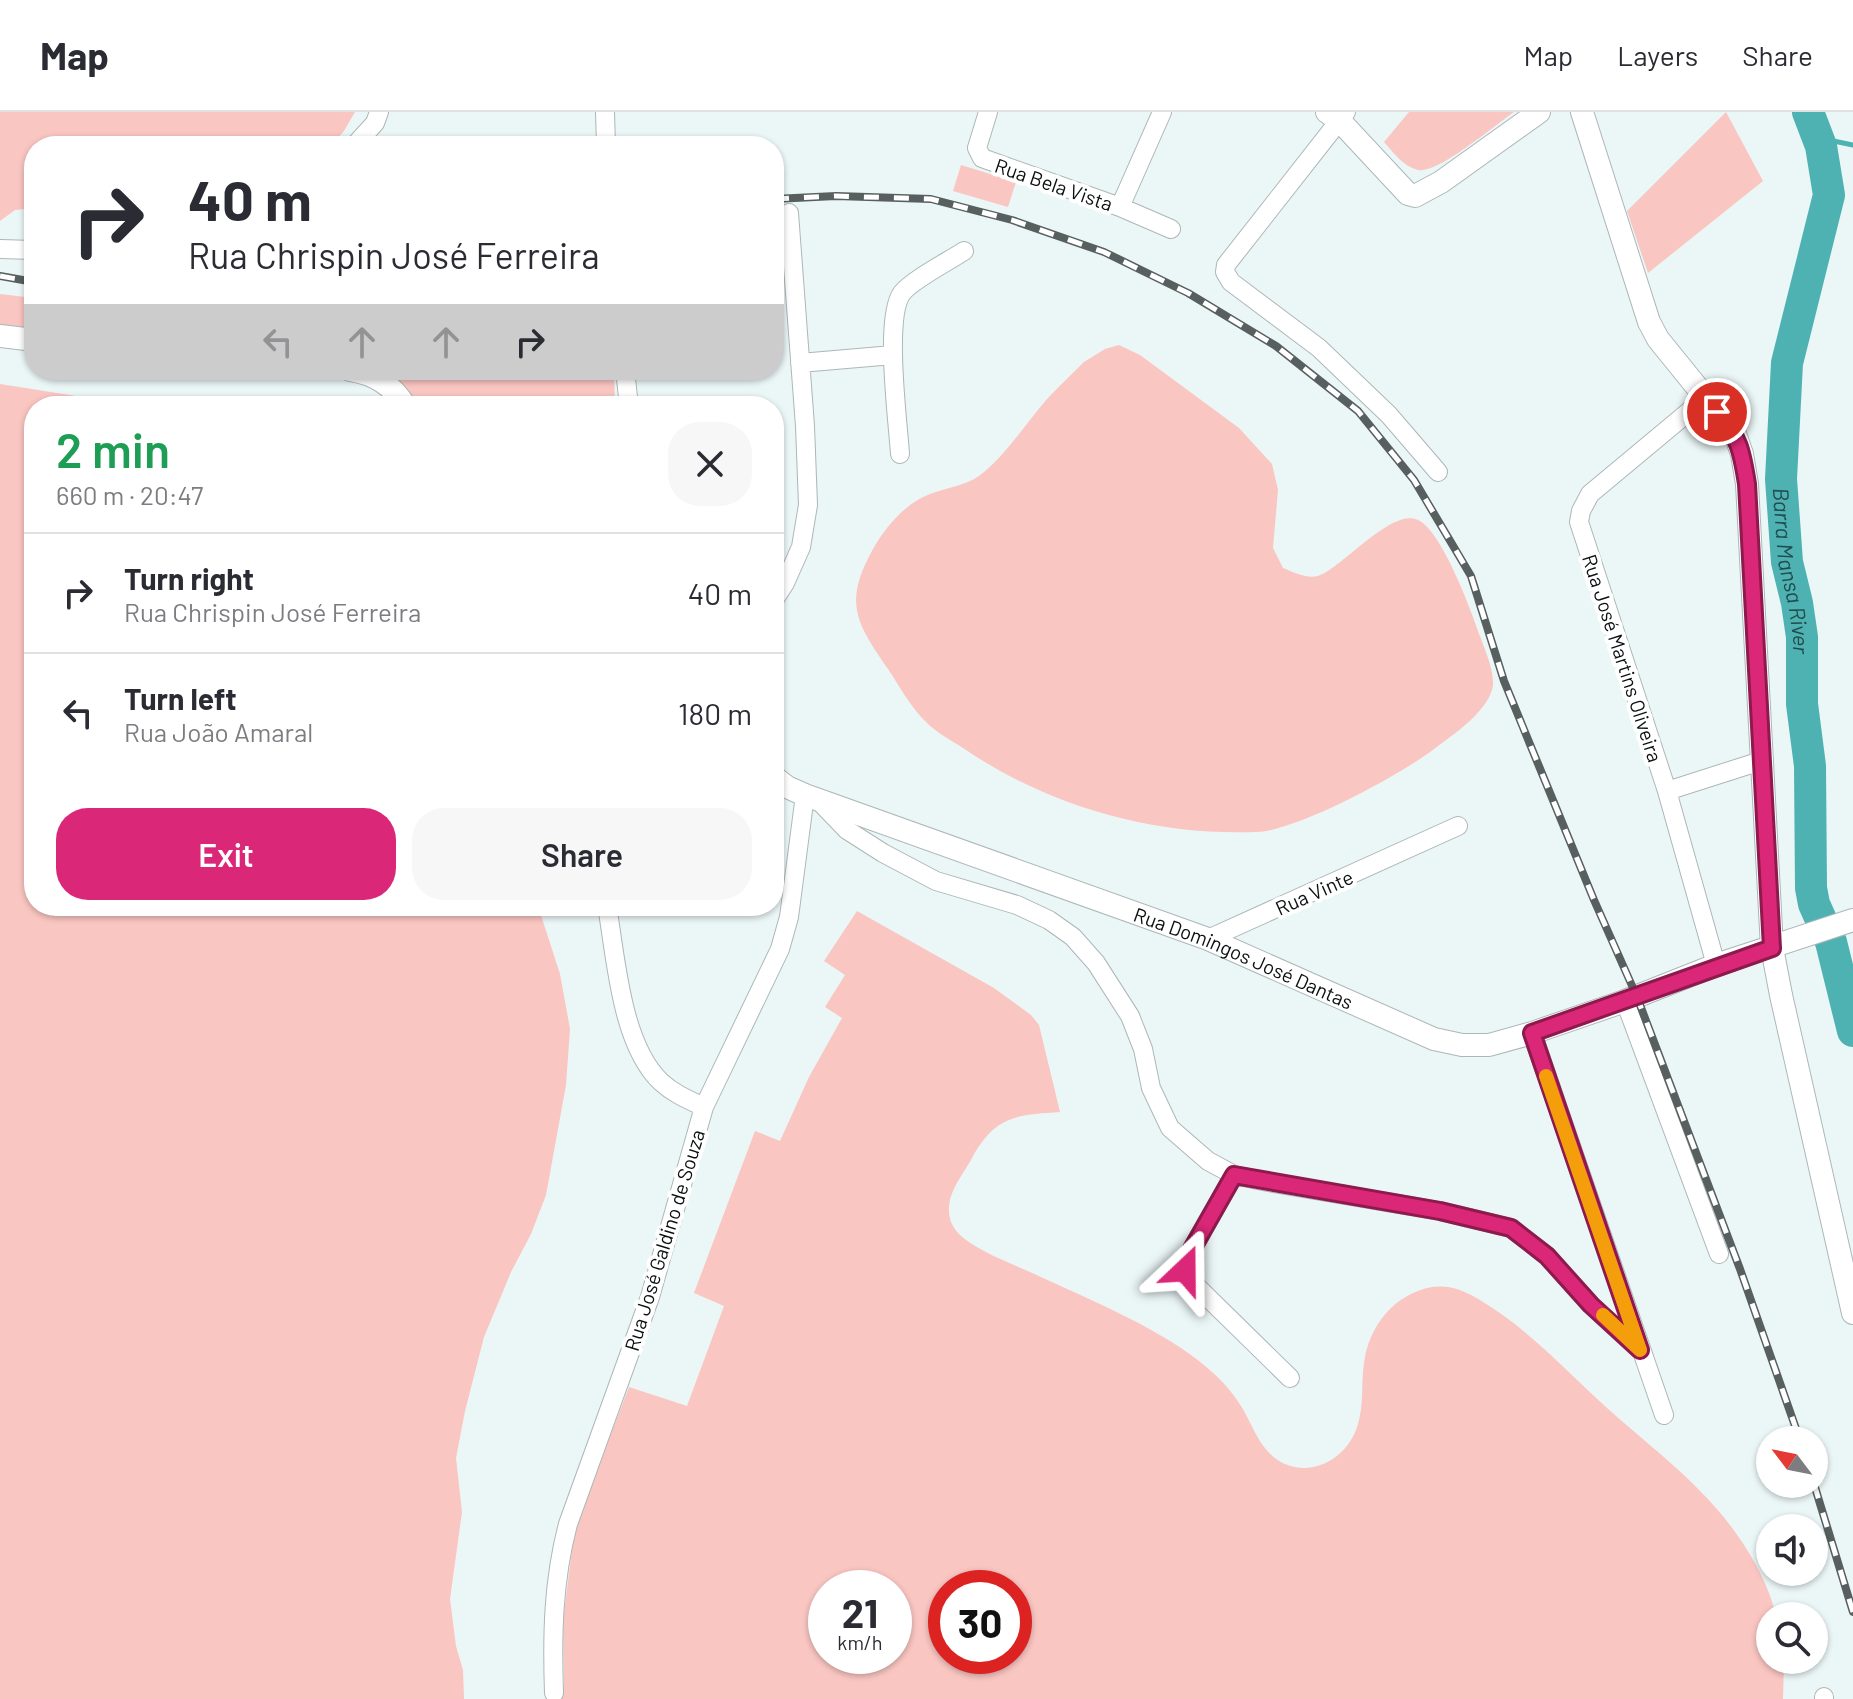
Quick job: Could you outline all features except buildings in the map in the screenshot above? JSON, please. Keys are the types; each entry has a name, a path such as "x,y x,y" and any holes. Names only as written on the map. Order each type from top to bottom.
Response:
{"street":[{"path":"363,136 375,123 379,112"},
{"path":"605,112 606,136"},
{"name":"Rua Bela Vista","path":"988,112 977,148 982,158 1120,207 1171,229"},
{"path":"1120,207 1162,112"},
{"path":"1438,472 1389,415 1319,348 1231,282 1225,272 1226,265 1338,115 1408,194 1415,196 1441,182 1539,112"},
{"path":"1569,112 1581,120 1585,118 1649,322 1658,339 1704,399 1735,434 1742,454 1747,484 1764,760 1772,948 1853,1313"},
{"path":"784,585 806,530 808,505 789,213"},
{"path":"0,249 24,250"},
{"path":"900,454 893,355 897,304 900,295 964,251"},
{"path":"0,336 24,339"},
{"path":"800,363 893,355"},
{"path":"381,380 398,396"},
{"name":"Rua José Martins Oliveira","path":"1704,399 1590,494 1580,516 1580,528 1667,791 1716,965"},
{"path":"1667,791 1764,760"},
{"name":"Rua Domingos José Dantas","path":"784,785 1208,939 1434,1039 1462,1045 1489,1045 1532,1033 1716,965 1853,920"},
{"path":"811,797 847,830 883,853 936,881 1017,905 1049,920 1073,937 1096,963 1130,1016 1143,1049 1151,1088 1170,1128 1208,1161 1234,1175 1440,1211 1511,1228 1547,1256 1591,1305 1640,1350"},
{"name":"Rua José Galdino de Souza","path":"554,1693 554,1595 562,1547 650,1297 704,1107 780,949 789,917 811,797"},
{"name":"Rua Vinte","path":"1208,939 1458,826"},
{"path":"609,916 634,1039 660,1081 675,1093 704,1107"},
{"path":"1625,1001 1719,1254"},
{"path":"1532,1033 1664,1415"},
{"path":"1234,1175 1187,1258 1185,1270 1190,1280 1290,1378"}],"shaded area":[{"path":"0,112 355,112 340,136 24,136 24,209 15,210 0,221"},
{"path":"1409,112 1514,112 1452,157 1418,170 1403,162 1384,142"},
{"path":"1726,112 1763,181 1648,273 1627,211"},
{"path":"961,165 1016,182 1008,207 953,191"},
{"path":"0,294 24,297 24,329 0,327"},
{"path":"1119,345 1140,355 1239,428 1272,464 1278,490 1273,548 1283,568 1304,576 1318,576 1395,522 1407,518 1418,520 1427,527 1455,572 1492,673 1490,694 1470,721 1398,773 1321,812 1274,829 1217,832 1140,822 1066,801 996,768 931,727 921,717 868,638 857,612 858,584 873,549 890,524 913,503 967,482 988,469 1047,399 1084,362 1105,349"},
{"path":"388,380 614,380 615,396 403,396"},
{"path":"0,384 76,396 24,396 24,916 541,916 560,974 570,1029 566,1085 546,1195 484,1337 456,1458 462,1512 450,1599 456,1646 463,1670 464,1699 0,1699"},
{"path":"857,911 994,988 1031,1015 1039,1025 1060,1112 1018,1117 997,1126 988,1134 954,1189 949,1205 951,1222 963,1238 991,1255 1118,1312 1181,1348 1229,1389 1268,1452 1285,1464 1297,1467 1308,1468 1330,1461 1354,1435 1361,1409 1363,1371 1371,1336 1395,1304 1432,1287 1452,1288 1471,1295 1508,1319 1542,1347 1681,1472 1731,1526 1756,1564 1756,1586 1766,1586 1772,1602 1756,1602 1756,1674 1784,1674 1783,1699 556,1699 564,1686 563,1621 573,1541 583,1506 629,1387 687,1406 724,1306 694,1293 755,1131 780,1141 809,1077 842,1018 825,1007 845,975 824,961"}],"waterway":[{"name":"Barra Mansa River","path":"1808,112 1821,146 1829,195 1787,363 1781,479 1787,562 1802,637 1802,704 1810,766 1811,888 1814,904 1831,942 1853,1031"},
{"path":"1819,138 1853,145"}],"railway":[{"path":"784,199 836,196 931,199 1012,220 1104,252 1188,293 1276,346 1358,411 1414,480 1471,576 1504,681 1637,997 1740,1269 1795,1426"},
{"path":"0,276 24,280"},
{"path":"1818,1498 1853,1612"}],"slow traffic":[{"path":"1546,1076 1640,1350 1603,1315"}],"route":[{"path":"1185,1270 1187,1258 1234,1175 1440,1211 1495,1223 1525,1237 1640,1350 1532,1033 1716,965 1772,948 1747,484 1735,434 1717,412"}]}
